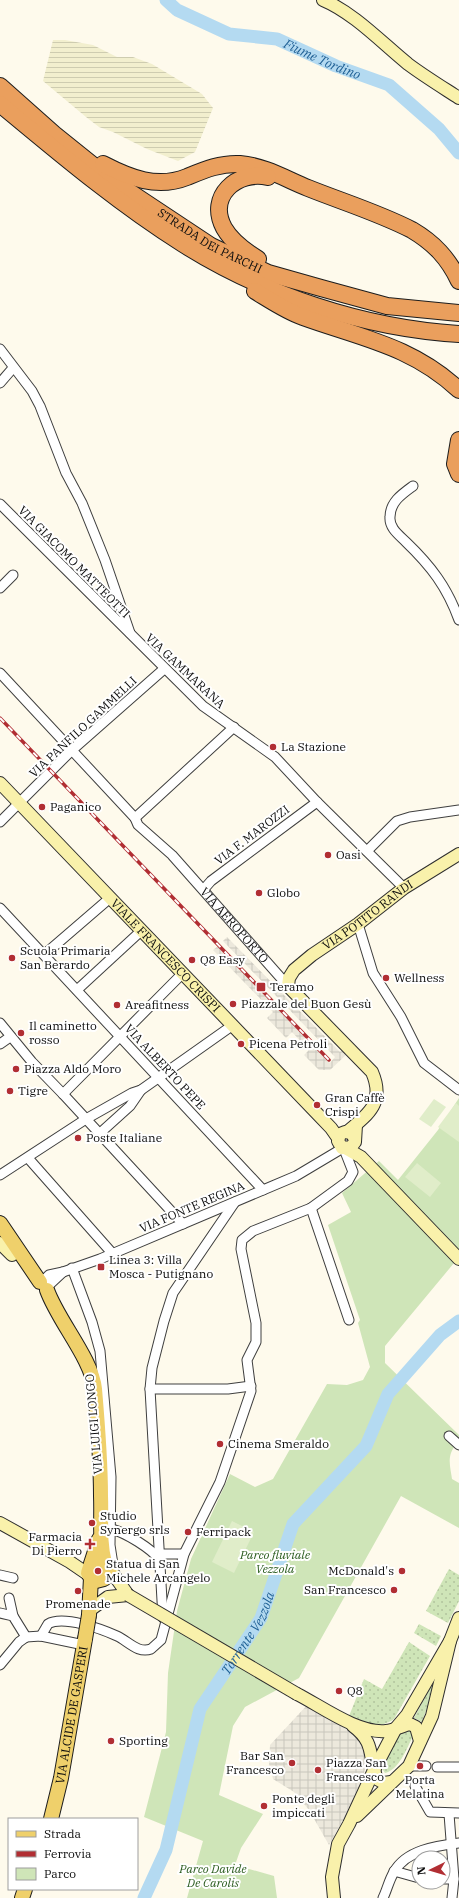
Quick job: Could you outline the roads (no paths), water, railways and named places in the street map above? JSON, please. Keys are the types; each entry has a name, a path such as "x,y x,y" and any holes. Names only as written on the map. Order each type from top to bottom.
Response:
{"highway":[{"name":"STRADA DEI PARCHI","path":"0,86 54,134 110,180 211,246 268,273 325,289 387,306 459,314"},
{"name":"STRADA DEI PARCHI","path":"0,104 103,188 183,244 246,279 313,304 389,325 427,332 459,334"},
{"path":"54,134 129,177 154,182 178,180 217,165 239,164 266,170 294,183 397,222 412,230 427,239 442,253 459,281"},
{"path":"294,183 262,176 245,176 234,181 220,203 220,218 229,236 249,254 269,266 325,289"},
{"path":"183,244 238,282 302,316 392,346 430,366 459,390"},
{"path":"459,440 455,464 459,474"}],"main road":[{"path":"0,1223 16,1254"},
{"path":"0,1236 16,1254"},
{"name":"VIA ALCIDE DE GASPERI","path":"16,1254 42,1287 94,1397 106,1533 98,1571 95,1601 90,1612 84,1642 61,1778 51,1818"}],"street":[{"path":"323,0 332,4 374,34 410,65 459,98"},
{"name":"VIA GAMMARANA","path":"0,349 32,391 40,406 66,473 82,503 106,560 131,637 202,706 275,757 317,802 404,888"},
{"path":"0,383 13,368"},
{"path":"413,486 402,494 393,504 390,517 392,528 424,560 438,578 451,597 459,620"},
{"name":"VIA GIACOMO MATTEOTTI","path":"0,504 131,637"},
{"path":"0,588 13,575"},
{"name":"VIA PANFILO GAMMELLI","path":"0,822 72,750 164,669"},
{"name":"VIA AEROPORTO","path":"0,673 155,841 172,854 288,986 372,1072 377,1092 375,1104 369,1113 345,1139"},
{"path":"134,818 234,727"},
{"name":"VIALE FRANCESCO CRISPI","path":"0,783 141,931 184,973 345,1139 459,1259"},
{"name":"VIA F. MAROZZI","path":"204,889 211,881 317,802"},
{"path":"367,851 397,821 410,817 459,810"},
{"name":"VIA POTITO RANDI","path":"288,986 289,978 294,970 336,937 358,924 404,888 459,854"},
{"path":"45,954 110,898"},
{"name":"VIA ALBERTO PEPE","path":"0,908 45,954 263,1190"},
{"path":"358,924 373,974 401,1017 424,1063 459,1090"},
{"path":"77,990 141,931"},
{"path":"63,1094 122,1037 184,973"},
{"path":"0,1023 10,1037 42,1073 183,1224"},
{"path":"99,1134 130,1106 141,1090 233,1025"},
{"path":"0,1044 10,1037"},
{"path":"0,1176 86,1119 132,1093 141,1090"},
{"path":"41,1636 44,1628 52,1622 68,1622 98,1628 118,1637 140,1650 148,1650 158,1644 164,1628 184,1554 220,1482 248,1402 251,1386 247,1360 256,1342 256,1323 241,1249 242,1240 253,1230 311,1208 348,1181 353,1175 353,1169 345,1139"},
{"name":"VIA FONTE REGINA","path":"42,1287 67,1270 183,1224 296,1176 327,1157 345,1139"},
{"path":"28,1158 112,1253"},
{"path":"164,1628 157,1555 159,1544 150,1389 156,1354 173,1293 235,1202"},
{"path":"311,1208 320,1241 348,1320"},
{"path":"0,1243 16,1254"},
{"name":"VIA LUIGI LONGO","path":"67,1270 92,1322 100,1351 111,1477 106,1533 117,1582"},
{"path":"150,1389 228,1389 251,1386"},
{"path":"448,1436 459,1445"},
{"path":"0,1523 70,1562 98,1571 117,1582 128,1595"},
{"path":"106,1533 124,1534 157,1555 184,1554"},
{"path":"98,1571 128,1595 297,1694 347,1721 366,1729 385,1731 410,1724 416,1727 420,1741"},
{"path":"0,1576 13,1578"},
{"path":"90,1612 108,1597 128,1595"},
{"path":"9,1598 13,1616 26,1637"},
{"path":"0,1613 13,1616"},
{"path":"459,1618 450,1641 432,1716 420,1741 410,1775 430,1812 449,1814 459,1813"},
{"path":"0,1665 19,1642 26,1637 41,1636 84,1642"},
{"path":"334,1898 332,1877 338,1844 396,1728 407,1715 450,1641"},
{"path":"347,1721 360,1731 366,1739 372,1755 377,1779 384,1783 410,1775 426,1766"},
{"path":"437,1767 459,1767"},
{"path":"349,1824 391,1782"},
{"path":"449,1814 455,1844 452,1898"},
{"path":"383,1898 394,1871 406,1857 418,1852 455,1844"},
{"path":"394,1871 411,1876"}],"waterway":[{"name":"Fiume Tordino","path":"166,0 177,10 229,34 277,39 336,66 389,85 439,129 459,153"},
{"name":"Torrente Vezzola","path":"144,1898 166,1850 200,1709 261,1618 293,1524 366,1446 388,1394 440,1335 459,1321"}],"tunnel":[{"path":"410,1778 415,1786"}],"railway":[{"path":"0,718 329,1060"}],"place":[{"name":"La Stazione","path":"273,747"},
{"name":"Paganico","path":"42,807"},
{"name":"Oasi","path":"328,855"},
{"name":"Globo","path":"259,893"},
{"name":"Scuola Primaria San Berardo","path":"12,958"},
{"name":"Q8 Easy","path":"192,960"},
{"name":"Wellness","path":"386,978"},
{"name":"Teramo","path":"261,987"},
{"name":"Piazzale del Buon Gesù","path":"233,1004"},
{"name":"Areafitness","path":"117,1005"},
{"name":"Il caminetto rosso","path":"21,1033"},
{"name":"Picena Petroli","path":"241,1044"},
{"name":"Piazza Aldo Moro","path":"16,1069"},
{"name":"Tigre","path":"10,1091"},
{"name":"Gran Caffè Crispi","path":"317,1105"},
{"name":"Poste Italiane","path":"78,1138"},
{"name":"Linea 3: Villa Mosca - Putignano","path":"101,1267"},
{"name":"Cinema Smeraldo","path":"220,1444"},
{"name":"Studio Synergo srls","path":"92,1523"},
{"name":"Ferripack","path":"188,1532"},
{"name":"Farmacia Di Pierro","path":"90,1544"},
{"name":"Statua di San Michele Arcangelo","path":"98,1571"},
{"name":"McDonald's","path":"402,1571"},
{"name":"San Francesco","path":"394,1590"},
{"name":"Promenade","path":"78,1591"},
{"name":"Q8","path":"339,1691"},
{"name":"Sporting","path":"111,1741"},
{"name":"Bar San Francesco","path":"292,1763"},
{"name":"Porta Melatina","path":"420,1766"},
{"name":"Piazza San Francesco","path":"318,1770"},
{"name":"Ponte degli impiccati","path":"264,1806"}],"park label":[{"name":"Parco fluviale Vezzola","path":"275,1562"},
{"name":"Parco Davide De Carolis","path":"213,1876"}]}
